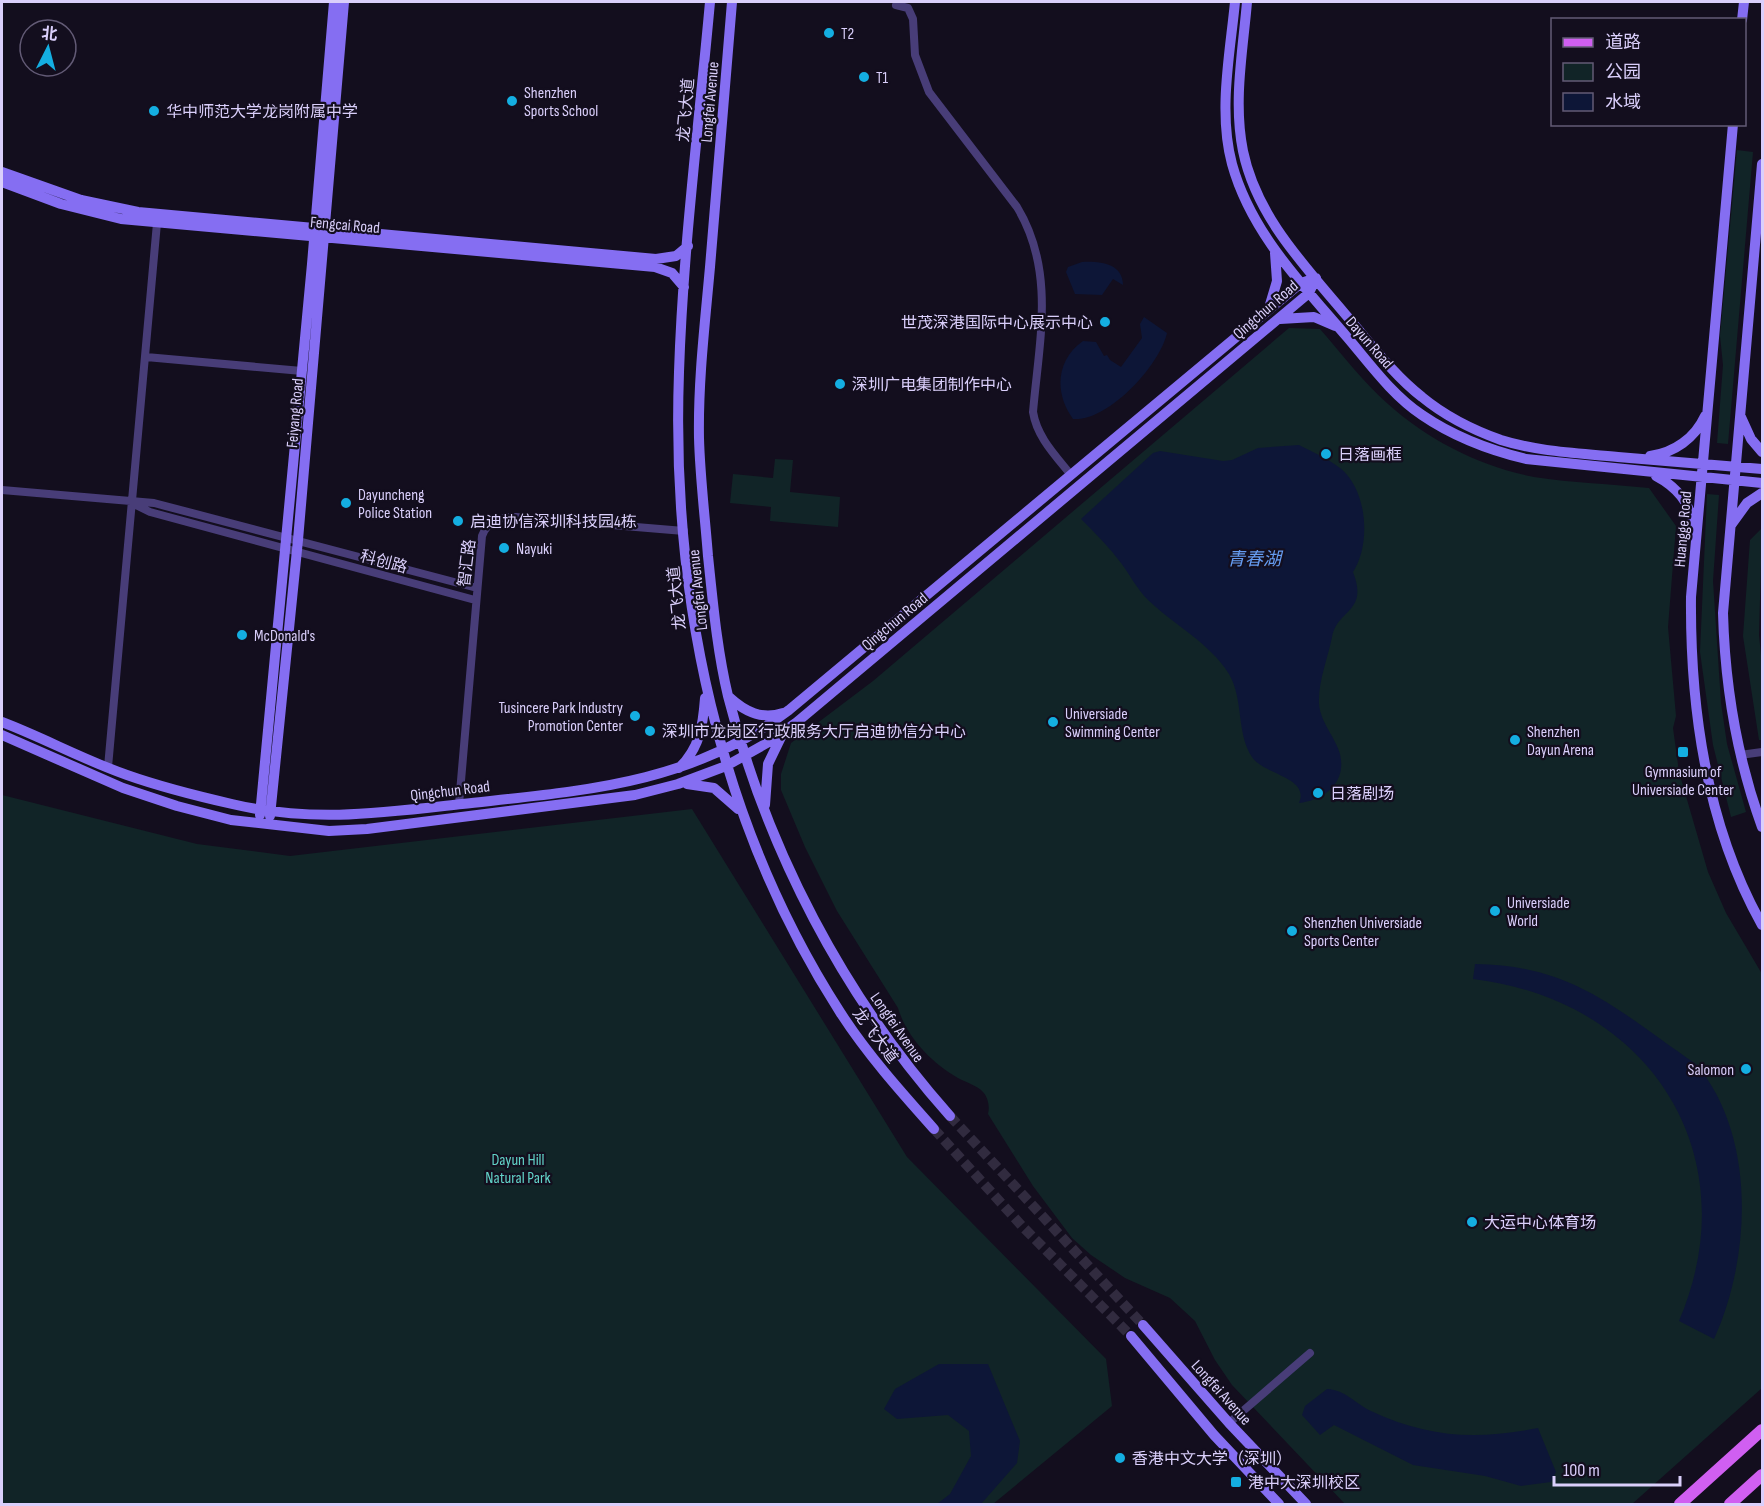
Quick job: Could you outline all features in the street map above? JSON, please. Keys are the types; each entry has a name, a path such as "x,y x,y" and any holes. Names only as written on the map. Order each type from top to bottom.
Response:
{"main road":[{"path":"1680,1504 1762,1430"},
{"path":"1730,1504 1762,1475"}],"street":[{"name":"Feiyang Road","path":"292,544 302,371 320,232 334,2"},
{"name":"Feiyang Road","path":"264,825 344,2"},
{"name":"龙飞大道","path":"710,2 684,287 678,405 684,531 692,622 721,751 741,812 784,912 821,981 864,1046 934,1129"},
{"name":"Longfei Avenue","path":"732,2 702,352 699,437 716,628 728,696 745,756 765,812 797,884 864,1006 914,1075 950,1116"},
{"name":"Dayun Road","path":"1235,2 1227,87 1227,136 1239,186 1254,217 1275,250 1340,329 1404,401 1459,437 1502,454 1526,459 1762,483"},
{"name":"Dayun Road","path":"1247,2 1239,111 1243,152 1250,176 1269,218 1316,278 1405,382 1421,397 1458,422 1503,441 1529,447 1762,469"},
{"path":"1742,18 1744,2"},
{"path":"896,5 908,5 913,19 915,55 929,92 1017,207 1037,249 1042,302 1033,412 1035,426 1071,475"},
{"name":"Huangge Road","path":"1733,126 1702,464 1690,635 1698,724 1719,818 1742,882 1762,925"},
{"path":"1762,164 1724,582 1726,678 1740,755 1762,827"},
{"name":"Fengcai Road","path":"2,172 63,195 124,210 655,267 672,273 684,287"},
{"name":"Fengcai Road","path":"2,182 79,210 121,219 157,223 320,232 656,258 676,256 688,246"},
{"path":"108,767 157,223"},
{"path":"1268,311 1277,281 1275,250"},
{"name":"Qingchun Road","path":"2,722 108,767 177,790 265,810 341,816 597,788 676,770 742,741 789,710 1301,283 1316,278"},
{"name":"Qingchun Road","path":"2,735 123,788 206,814 264,825 329,831 367,829 615,798 678,784 726,766 784,732 1310,293 1316,278"},
{"path":"1277,320 1295,317 1314,318 1340,329"},
{"path":"146,357 302,371"},
{"path":"1740,411 1751,439 1762,452"},
{"path":"1638,458 1672,450 1684,442 1698,429 1707,412"},
{"path":"1646,472 1667,482 1680,495 1689,510 1696,538"},
{"path":"2,490 132,503 154,503 292,544 477,588"},
{"path":"1728,534 1739,513 1762,493"},
{"name":"智汇路","path":"459,804 482,536 489,524 500,518 684,531"},
{"name":"科创路","path":"292,544 476,600"},
{"path":"676,770 687,760 700,738 706,688"},
{"path":"728,696 739,706 754,714 770,715 789,710"},
{"path":"765,812 768,764 784,732"},
{"path":"1740,755 1762,752"},
{"path":"678,784 714,788 741,812"},
{"name":"Longfei Avenue","path":"1143,1325 1228,1423 1306,1504"},
{"name":"Longfei Avenue","path":"1131,1335 1214,1435 1279,1504"},
{"path":"1228,1423 1310,1353"}],"green space":[{"path":"1737,150 1753,152 1728,444 1717,443 1723,365 1720,336"},
{"name":"Shenzhen Universiade Sports Center","path":"1289,328 1320,329 1361,377 1388,404 1420,429 1456,450 1494,466 1534,477 1649,488 1676,526 1668,627 1676,716 1673,728 1679,772 1708,872 1726,913 1762,974 1762,1388 1632,1504 1345,1504 1232,1385 1215,1360 1195,1321 1170,1298 1125,1278 1091,1255 1072,1238 1033,1186 988,1114 989,1108 985,1094 939,1065 914,1039 898,1008 837,911 805,847 781,790 781,774 791,743 873,681"},
{"path":"775,459 793,460 790,492 840,497 838,527 770,521 771,507 730,503 733,474 773,478"},
{"path":"1707,494 1719,495 1713,581 1721,703 1727,744 1746,812 1731,817 1713,745 1700,652"},
{"path":"1762,528 1759,635 1762,665 1762,740 1759,740 1743,636 1750,540"},
{"name":"Dayun Hill Natural Park","path":"2,795 197,844 290,856 692,809 907,1157 1106,1359 1112,1406 993,1504 2,1504"}],"water":[{"path":"1082,262 1102,263 1115,268 1122,278 1123,285 1113,279 1102,295 1075,294 1066,272 1068,267"},
{"path":"1144,317 1167,333 1154,360 1143,375 1116,402 1087,417 1073,419 1063,399 1061,388 1063,367 1067,358 1083,341 1096,342 1104,356 1107,355 1110,360 1121,367 1142,338 1140,324"},
{"name":"青春湖","path":"1299,445 1340,468 1349,478 1361,503 1364,533 1359,561 1353,572 1357,585 1357,596 1355,603 1335,628 1319,695 1322,718 1340,754 1340,773 1332,788 1325,794 1299,803 1301,794 1298,787 1252,757 1244,738 1234,684 1221,663 1202,644 1148,600 1102,540 1081,519 1153,453 1160,451 1223,461 1232,460 1258,448"},
{"path":"1475,964 1510,966 1541,973 1569,982 1594,995 1696,1064 1716,1093 1730,1126 1738,1161 1742,1198 1741,1235 1735,1272 1726,1307 1714,1339 1679,1321 1698,1259 1702,1200 1691,1145 1669,1095 1634,1052 1589,1018 1535,993 1473,979"},
{"path":"939,1364 988,1364 1020,1441 1017,1463 981,1504 937,1504 950,1494 971,1456 969,1431 948,1415 897,1419 884,1409 895,1389"},
{"path":"1327,1389 1340,1392 1365,1408 1392,1420 1433,1431 1473,1435 1538,1428 1556,1472 1551,1482 1521,1486 1485,1476 1413,1465 1334,1425 1320,1435 1302,1415 1305,1406"}],"tunnel":[{"path":"950,1116 1143,1325"},
{"path":"934,1129 1022,1226 1131,1336"}],"place":[{"name":"T2","path":"829,33"},
{"name":"T1","path":"864,77"},
{"name":"Shenzhen Sports School","path":"512,101"},
{"name":"华中师范大学龙岗附属中学","path":"154,111"},
{"name":"世茂深港国际中心展示中心","path":"1105,322"},
{"name":"深圳广电集团制作中心","path":"840,384"},
{"name":"日落画框","path":"1326,454"},
{"name":"Dayuncheng Police Station","path":"346,503"},
{"name":"启迪协信深圳科技园4栋","path":"458,521"},
{"name":"Nayuki","path":"504,548"},
{"name":"McDonald's","path":"242,635"},
{"name":"Tusincere Park Industry Promotion Center","path":"635,716"},
{"name":"Universiade Swimming Center","path":"1053,722"},
{"name":"深圳市龙岗区行政服务大厅启迪协信分中心","path":"650,731"},
{"name":"Shenzhen Dayun Arena","path":"1515,740"},
{"name":"Gymnasium of Universiade Center","path":"1683,752"},
{"name":"日落剧场","path":"1318,793"},
{"name":"Universiade World","path":"1495,911"},
{"name":"Shenzhen Universiade Sports Center","path":"1292,931"},
{"name":"Salomon","path":"1746,1069"},
{"name":"大运中心体育场","path":"1472,1222"},
{"name":"香港中文大学（深圳）","path":"1120,1458"},
{"name":"港中大深圳校区","path":"1236,1482"}]}
